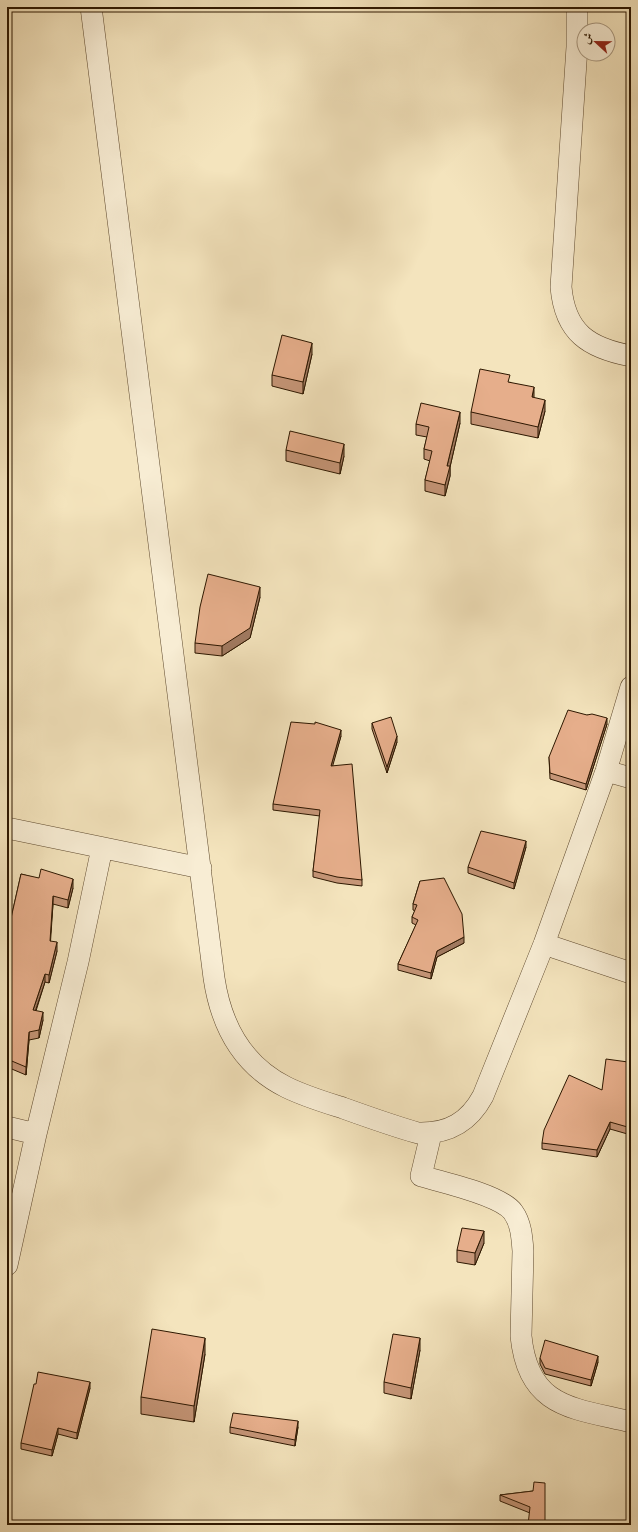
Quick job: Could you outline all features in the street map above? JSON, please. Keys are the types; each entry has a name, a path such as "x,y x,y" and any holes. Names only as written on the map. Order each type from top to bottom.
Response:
{"street":[{"path":"91,7 217,1000 225,1021 236,1041 250,1059 267,1074 286,1087 418,1133 431,1134 457,1126 468,1118 477,1107 483,1096 544,944 606,771 631,687"},
{"path":"577,7 577,47 561,287 562,300 565,312 579,334 601,349 631,356"},
{"path":"606,771 631,778"},
{"path":"7,828 201,868"},
{"path":"7,1265 36,1134 78,962 102,848"},
{"path":"544,944 631,973"},
{"path":"7,1127 36,1134"},
{"path":"431,1134 421,1176 479,1193 502,1203 513,1211 519,1223 523,1250 522,1350 526,1364 540,1388 563,1405 576,1410 631,1422"}],"building":[{"path":"631,85 631,101 628,100"},
{"path":"282,335 312,343 303,382 272,375"},
{"path":"480,369 510,375 508,382 534,387 532,397 545,400 538,427 471,412"},
{"path":"421,403 460,412 447,466 450,466 445,485 425,480 432,451 424,449 429,427 416,424"},
{"path":"290,431 344,444 340,463 286,450"},
{"path":"208,574 260,587 250,628 222,646 195,643 200,607"},
{"path":"568,710 607,718 586,784 550,773 549,757"},
{"path":"391,717 397,736 387,767 372,723"},
{"path":"291,722 315,724 315,722 341,730 331,766 352,764 362,880 337,877 313,871 320,810 273,804"},
{"path":"481,831 526,841 514,883 468,867"},
{"path":"41,869 73,879 68,900 53,896 50,941 57,942 49,975 45,974 33,1010 43,1012 39,1030 29,1032 26,1067 7,1059 7,936 21,874 39,878"},
{"path":"444,878 462,914 464,937 437,951 431,973 398,964 418,920 412,917 417,905 413,904 420,881"},
{"path":"606,1059 628,1062 627,1067 631,1068 631,1128 610,1122 597,1150 542,1143 544,1130 569,1075 602,1090"},
{"path":"631,1169 631,1179 627,1179"},
{"path":"462,1228 484,1231 475,1253 457,1250"},
{"path":"152,1329 205,1338 194,1406 141,1397"},
{"path":"393,1334 420,1338 411,1388 384,1382"},
{"path":"545,1340 598,1356 591,1380 545,1368 540,1358"},
{"path":"38,1372 90,1382 77,1433 58,1428 52,1450 21,1443"},
{"path":"233,1413 298,1421 295,1440 230,1427"},
{"path":"534,1482 545,1483 545,1525 528,1525 530,1507 500,1495 533,1491"}]}
